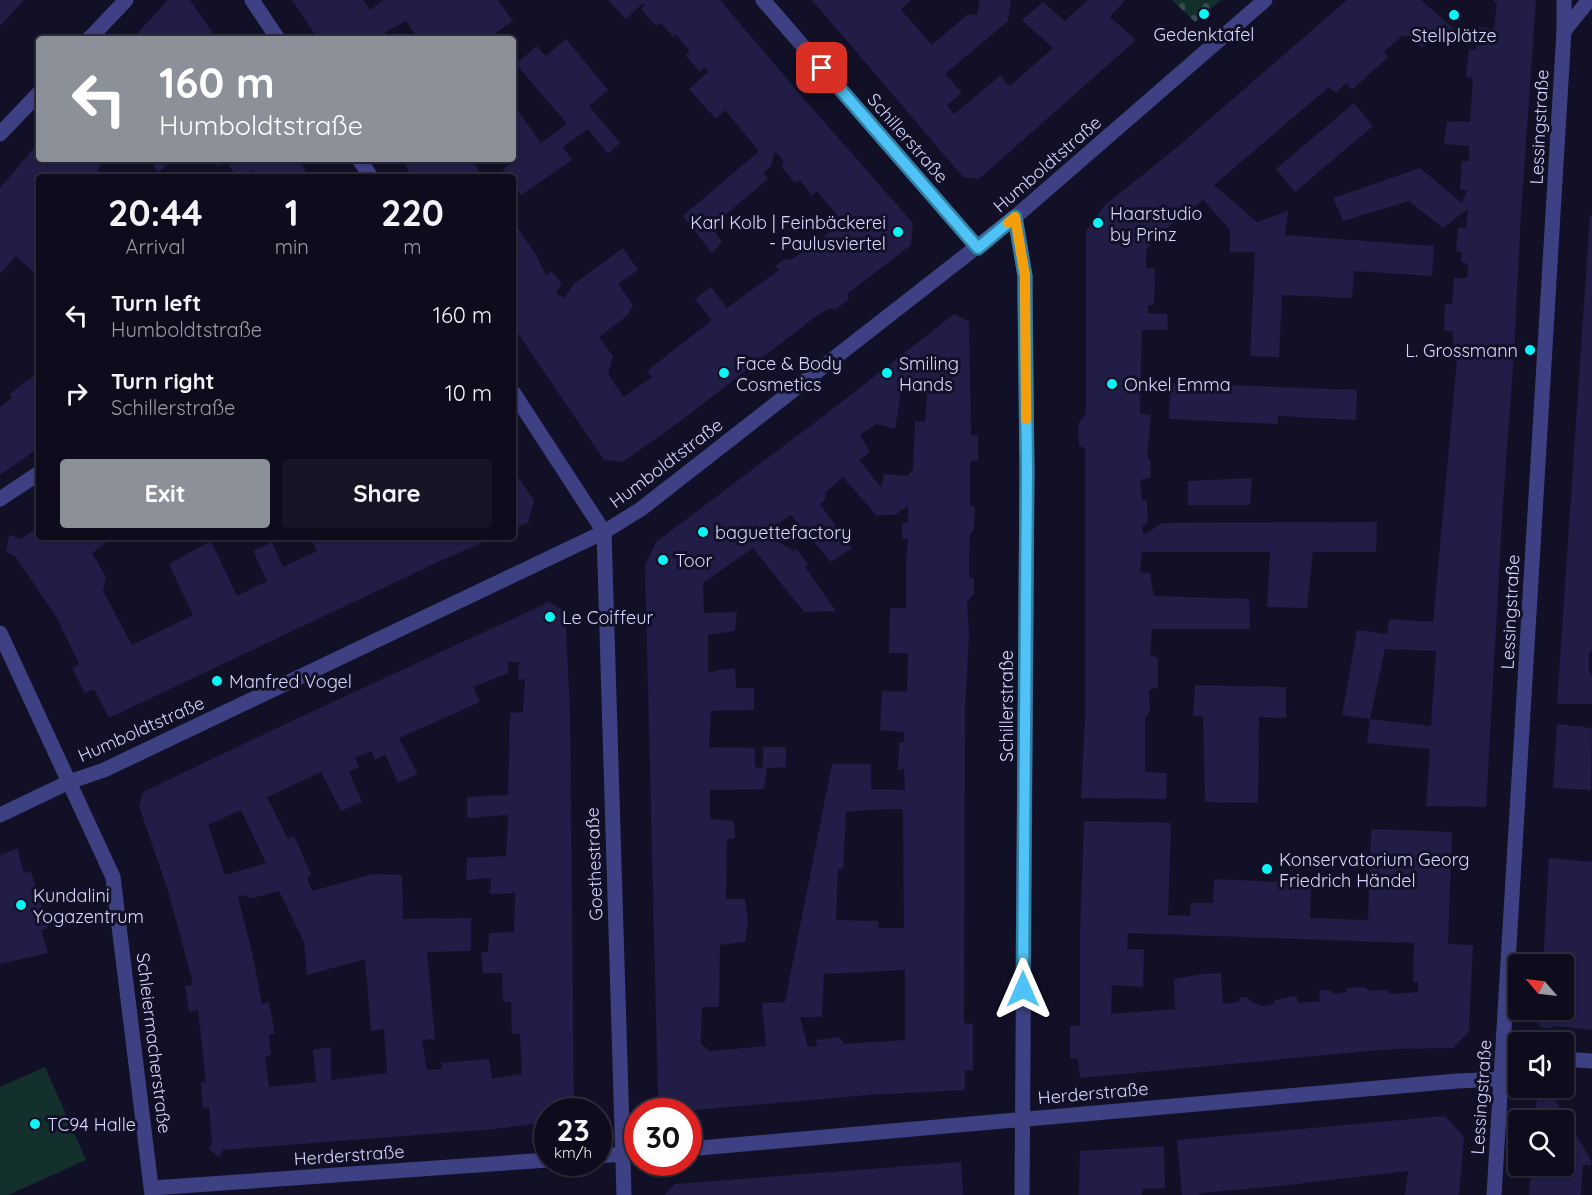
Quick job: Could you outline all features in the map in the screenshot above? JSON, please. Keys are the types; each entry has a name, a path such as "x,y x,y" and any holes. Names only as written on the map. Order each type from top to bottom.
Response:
{"street":[{"path":"92,36 126,0"},
{"path":"252,0 276,36"},
{"name":"Schillerstraße","path":"763,0 978,248"},
{"name":"Humboldtstraße","path":"0,815 69,782 104,770 604,532 641,509 978,248 1265,0"},
{"name":"Lessingstraße","path":"1512,1032 1564,31 1563,0"},
{"path":"1564,31 1589,0"},
{"path":"0,134 36,96"},
{"name":"Schillerstraße","path":"1015,217 1025,276 1022,1195"},
{"path":"516,397 604,532"},
{"path":"0,499 36,475"},
{"name":"Goethestraße","path":"604,532 624,1195"},
{"name":"Schleiermacherstraße","path":"0,633 113,877 152,1192"},
{"path":"1574,1060 1592,1061"},
{"name":"Lessingstraße","path":"1494,1195 1502,1079 1508,1064"},
{"name":"Herderstraße","path":"702,1148 1502,1079"},
{"path":"612,1155 622,1155"},
{"name":"Herderstraße","path":"152,1192 534,1161"}],"green space":[{"path":"1172,0 1221,0 1195,22"},
{"name":"TC94 Halle","path":"45,1067 86,1160 8,1195 0,1195 0,1087"}],"building":[{"path":"0,0 24,0 0,26"},
{"path":"168,0 190,0 215,36 135,36"},
{"path":"292,0 363,0 370,10 384,0 498,0 513,21 490,36 416,36 406,21 385,32 387,36 316,36"},
{"path":"608,0 720,0 913,223 911,245 847,294 849,299 835,310 830,308 815,317 682,420 623,462 604,460 516,330 516,225 536,255 546,275 551,271 562,283 556,293 564,298 574,284 623,248 638,270 618,284 633,305 627,316 599,337 613,356 608,374 624,397 652,377 647,371 712,320 695,299 711,287 727,308 779,270 775,266 784,259 791,260 843,222 817,191 812,195 800,180 795,183 782,167 784,162 778,154 774,153 771,166 763,173 768,179 711,227 722,242 712,253 683,216 759,151 725,110 716,119 689,89 708,72 704,68 700,72 685,55 690,51 676,35 673,37 661,23 656,26 641,9 645,5 643,3 626,19"},
{"path":"812,0 911,0 901,10 932,45 968,14 977,15 980,0 1011,0 1008,21 945,74 962,93 947,105 954,114 1000,76 1010,86 1053,48 1022,20 1043,2 1065,21 1088,0 1125,0 1110,17 1136,40 979,179 963,177"},
{"path":"1347,0 1421,0 1455,30 1445,42 1433,38 1422,48 1409,36 1402,36 1384,52 1388,57 1352,90 1346,83 1336,93 1329,87 1214,185 1257,222 1288,211 1285,235 1434,246 1432,276 1354,271 1352,298 1282,295 1279,357 1250,356 1255,252 1230,252 1230,230 1203,200 1153,239 1146,251 1146,268 1155,269 1154,305 1148,305 1148,313 1167,314 1168,330 1142,330 1140,414 1151,415 1147,456 1151,462 1150,478 1142,479 1140,484 1142,500 1147,501 1148,523 1142,527 1144,535 1162,523 1377,522 1376,552 1313,552 1307,608 1267,607 1270,552 1142,552 1140,572 1150,573 1154,596 1249,599 1250,629 1152,629 1150,654 1158,658 1158,687 1149,690 1150,711 1145,718 1145,772 1167,773 1166,799 1081,798 1085,716 1085,449 1079,445 1078,424 1086,413 1086,231 1104,206 1175,149"},
{"path":"1493,0 1536,0 1503,503 1486,807 1426,806 1430,749 1367,743 1370,719 1342,715 1357,630 1387,634 1389,619 1433,622 1458,348 1453,347 1453,331 1444,331 1445,304 1452,304 1454,278 1467,278 1468,264 1461,262 1462,252 1456,251 1458,227 1466,228 1468,209 1443,228 1409,201 1343,221 1333,198 1420,168 1462,203 1467,190 1460,190 1462,161 1469,161 1469,146 1444,144 1447,121 1470,122 1473,78 1466,77 1469,49 1476,50 1479,27 1494,29 1497,4","holes":["1385,649 1436,651 1431,726 1370,719"]},
{"path":"566,39 608,90 589,106 620,143 608,154 588,129 563,147 572,160 521,195 516,188 516,174 506,174 503,169 516,162 518,158 516,155 516,108 541,143 567,124 516,64 537,46 546,56"},
{"path":"1354,103 1373,126 1295,192 1276,169"},
{"path":"36,146 36,162 104,162 97,170 101,174 36,174 36,274 16,256 0,274 0,188"},
{"path":"151,162 171,162 158,172"},
{"path":"227,162 300,162 308,174 256,174 253,170 247,174 235,174"},
{"path":"403,162 473,162 481,174 411,174"},
{"path":"1590,215 1592,215 1592,650 1589,653 1589,671 1592,677 1592,704 1557,704"},
{"path":"954,314 969,321 971,435 978,435 978,460 970,462 970,505 975,507 974,529 970,535 969,577 974,579 974,594 967,602 969,634 965,713 964,1023 973,1024 973,1070 965,1070 965,1090 868,1095 702,1109 702,1098 658,1098 645,565 656,542 825,415","holes":["903,381 928,381 925,422 915,421 913,470 907,476 884,474 881,487 859,460 870,452 860,435 876,424 895,429","843,477 876,515 895,515 908,506 908,523 902,523 902,539 908,539 906,608 890,608 889,653 908,653 907,692 882,691 880,730 904,732 904,742 899,742 898,770 904,769 905,790 871,789 871,764 832,764 785,1002 762,1003 766,1046 709,1051 701,1044 702,1007 719,1007 720,945 745,942 748,921 745,899 726,899 727,839 735,838 734,821 710,819 710,790 764,789 767,768 786,767 786,747 763,747 763,768 755,767 755,748 709,747 711,711 754,710 754,688 736,688 735,668 712,673 708,671 708,635 735,631 737,612 704,613 703,583 753,548 804,612 836,611 805,567 808,564 796,549 793,552 771,538 767,532 791,515 831,562 852,548 820,504 826,499 825,493","903,809 904,928 878,928 878,921 836,920 838,869 843,869 846,812","905,970 905,1040 844,1044 839,1037 816,1040 817,1046 808,1047 800,1017 822,1017 824,974"]},
{"path":"36,374 36,450 0,475 0,407 12,398 10,394"},
{"path":"1170,383 1357,390 1356,420 1278,416 1278,424 1169,419"},
{"path":"516,474 534,500 528,523 516,528"},
{"path":"1252,478 1250,505 1188,505 1188,481"},
{"path":"36,528 36,540 110,540 92,553 106,577 103,591 132,645 193,615 169,564 211,541 237,596 267,581 253,551 272,542 283,567 317,551 312,540 488,540 109,718 94,689 85,693 72,668 79,664 57,618 15,556 6,552 9,535 21,539"},
{"path":"549,602 565,611 570,711 574,1098 534,1098 534,1124 495,1129 223,1150 219,1157 209,1149 212,1142 209,1107 203,1108 201,1083 206,1082 198,1010 189,1012 185,986 193,985 168,891 139,806 143,792","holes":["508,662 519,662 518,680 525,679 523,712 510,713 508,795 467,797 467,818 508,815 506,856 467,858 466,880 491,878 490,894 515,893 514,932 489,933 488,952 481,952 483,973 502,973 503,1002 511,1002 512,1034 520,1034 522,1074 492,1079 489,1059 441,1063 442,1069 427,1070 422,1040 435,1039 427,952 471,951 471,918 403,919 402,875 373,874 312,891 307,878 311,874 294,836 288,839 267,797 321,772 341,811 362,802 349,772 359,767 355,758 371,751 375,760 385,754 398,783 418,774 399,738 480,702 473,687 508,673","241,810 266,863 225,875 208,825","279,891 304,942 307,975 365,959 371,1031 384,1029 387,1073 331,1080 331,1047 313,1050 316,1082 269,1087 265,1056 271,1055 269,1035 275,1034 269,1002 262,1004 238,897 242,895 253,898"]},
{"path":"1195,685 1286,687 1286,718 1259,717 1258,803 1205,802 1203,716 1193,716"},
{"path":"1557,724 1592,728 1591,790 1553,788"},
{"path":"1084,821 1171,823 1168,915 1190,916 1191,903 1213,903 1214,879 1311,883 1310,918 1368,920 1371,829 1452,832 1448,944 1473,945 1469,1031 1453,1048 1392,1049 1080,1078 1078,1059 1070,1058 1070,1026 1080,1025 1080,932","holes":["1128,933 1414,943 1413,982 1418,982 1418,992 1390,994 1387,990 1370,991 1365,987 1347,988 1346,992 1335,994 1330,990 1319,990 1320,1001 1298,1003 1295,996 1275,1000 1273,1004 1262,1006 1246,997 1240,997 1238,1002 1223,1004 1221,973 1202,974 1174,979 1175,1009 1111,1014 1112,985 1143,987 1144,949 1127,950"]},
{"path":"17,848 24,873 31,871 48,928 41,930 48,953 0,964 0,856"},
{"path":"1549,858 1592,862 1592,1030 1555,1026 1547,1029 1539,1026 1536,1020 1574,1020 1574,954 1544,954"},
{"path":"1537,1098 1554,1098 1561,1110 1536,1110"},
{"path":"1445,1116 1464,1137 1459,1195 1405,1195 1408,1171 1199,1193 1200,1195 1182,1195 1177,1140"},
{"path":"1574,1131 1591,1160 1591,1165 1583,1165 1581,1195 1529,1195 1530,1176 1574,1176"},
{"path":"1164,1146 1165,1188 1142,1189 1142,1195 1079,1195 1080,1151"},
{"path":"961,1162 963,1195 664,1195 675,1184"}],"slow traffic":[{"path":"1008,223 1015,217 1025,276 1026,419"}],"place":[{"name":"Gedenktafel","path":"1204,14"},
{"name":"Stellplätze","path":"1454,15"},
{"name":"Haarstudio by Prinz","path":"1098,223"},
{"name":"Karl Kolb | Feinbäckerei - Paulusviertel","path":"898,232"},
{"name":"L. Grossmann","path":"1530,350"},
{"name":"Face & Body Cosmetics","path":"724,373"},
{"name":"Smiling Hands","path":"887,373"},
{"name":"Onkel Emma","path":"1112,384"},
{"name":"baguettefactory","path":"703,532"},
{"name":"Toor","path":"663,560"},
{"name":"Le Coiffeur","path":"550,617"},
{"name":"Manfred Vogel","path":"217,681"},
{"name":"Konservatorium Georg Friedrich Händel","path":"1267,869"},
{"name":"Kundalini Yogazentrum","path":"21,905"},
{"name":"TC94 Halle","path":"35,1124"}],"route":[{"path":"822,68 978,248 1015,217 1025,276 1027,471 1023,989"}]}
